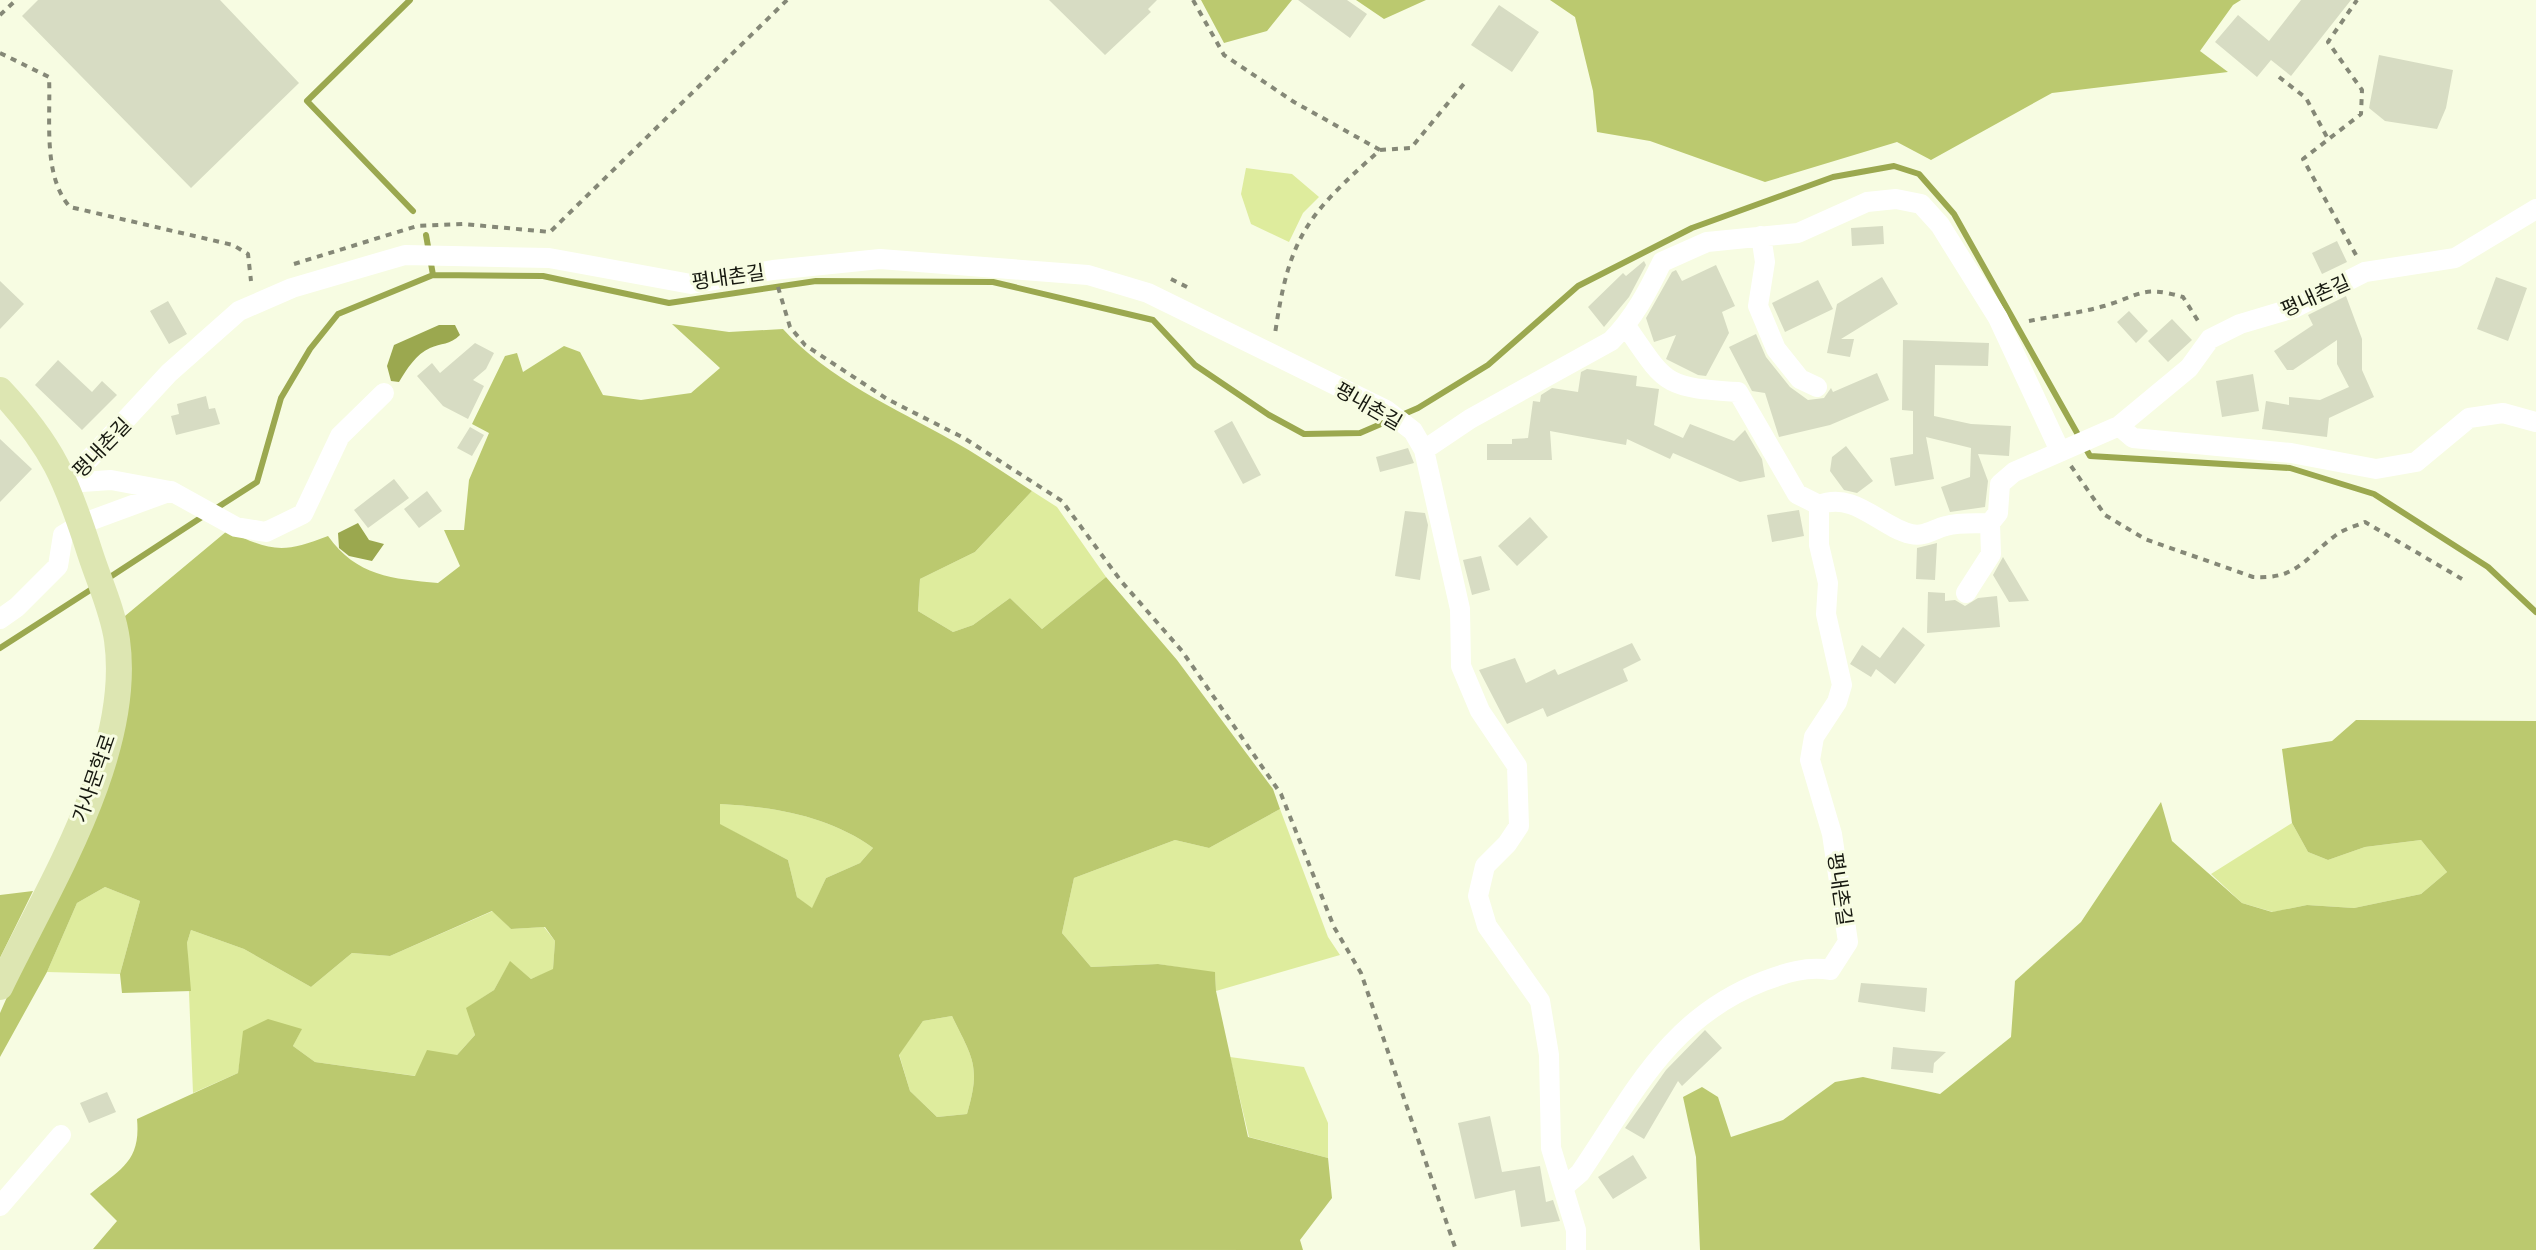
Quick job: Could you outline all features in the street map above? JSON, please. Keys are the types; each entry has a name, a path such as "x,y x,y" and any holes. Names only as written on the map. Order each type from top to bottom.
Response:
{"main road":[{"name":"가사문학로","path":"0,390 44,440 67,483 117,639 117,687 104,759 80,820 0,987"}],"street":[{"path":"1424,450 1470,419 1611,341 1626,326 1662,262 1707,242 1798,233 1867,202 1896,199 1921,204 1940,225 1998,318 2065,449"},
{"name":"평내촌길","path":"1966,593 1991,554 1990,523 1998,513 2000,484 2014,472 2110,429 2189,368 2210,339 2240,324 2294,308 2365,272 2455,258 2536,209"},
{"path":"1761,236 1765,262 1758,306 1776,349 1800,379 1817,387"},
{"name":"평내촌길","path":"67,483 169,373 239,311 292,288 405,255 549,258 691,284 773,270 880,259 1088,275 1148,293 1386,410 1413,431 1424,450 1460,609 1461,666 1480,711 1517,766 1519,826 1507,844 1485,866 1478,896 1487,926 1540,1001 1549,1055 1551,1148 1576,1230 1576,1250"},
{"path":"1626,326 1658,373 1686,389 1738,392 1797,494 1819,505 1827,502 1865,508 1905,533 1921,536 1948,525 1990,523"},
{"path":"67,483 111,480 175,494 236,527 266,532 303,514 340,436 384,393"},
{"path":"2110,429 2133,438 2291,453 2376,469 2416,462 2469,418 2503,413 2536,422"},
{"path":"0,619 58,566 63,535 81,524 175,494"},
{"name":"평내촌길","path":"1565,1186 1594,1153 1648,1068 1668,1043 1707,1009 1780,975 1815,968 1830,970 1848,942 1832,834 1810,760 1814,737 1837,702 1842,685 1826,614 1828,583 1819,545 1819,505"},
{"path":"0,1206 61,1135"}],"path":[{"path":"0,15 16,0"},
{"path":"292,265 417,226 463,224 550,232 787,0"},
{"path":"1193,0 1224,55 1294,102 1380,150 1411,148 1467,80"},
{"path":"2357,0 2328,42 2362,90 2361,114 2303,159 2365,272"},
{"path":"0,53 49,77 54,174 58,194 70,207 233,245 248,254 251,281 239,311"},
{"path":"2279,77 2306,98 2328,139"},
{"path":"1275,334 1283,282 1299,236 1329,195 1380,150"},
{"path":"251,281 265,276"},
{"path":"776,280 790,327 805,345 887,399 964,438 1062,501 1121,581 1182,651 1281,794 1334,927 1361,973 1456,1250"},
{"path":"2029,321 2106,306 2135,292 2160,290 2183,297 2210,339"},
{"path":"2065,449 2105,515 2145,539 2253,577 2271,578 2302,568 2337,534 2365,522 2462,579"}],"shaded area":[{"path":"1201,0 1292,0 1267,31 1224,43"},
{"path":"1356,0 1426,0 1384,19"},
{"path":"1550,0 2241,0 2233,5 2200,51 2228,72 2052,93 1931,160 1897,142 1765,182 1650,141 1597,132 1593,91 1575,17"},
{"path":"1246,168 1292,174 1319,197 1303,213 1289,242 1251,224 1241,194"},
{"path":"672,324 729,332 783,329 841,378 963,447 1032,491 975,552 920,579 918,611 953,632 973,625 1010,598 1042,629 1106,577 1177,660 1273,789 1280,809 1209,848 1175,840 1074,878 1062,933 1091,967 1158,964 1215,972 1216,991 1248,1137 1328,1158 1332,1198 1300,1240 1303,1250 93,1249 117,1221 90,1194 119,1171 132,1155 136,1145 137,1119 238,1073 243,1031 268,1019 302,1029 293,1046 315,1062 415,1076 427,1050 457,1055 475,1035 466,1008 494,990 510,961 531,979 553,969 555,941 545,927 511,929 492,911 390,956 352,953 311,987 244,949 191,930 187,943 191,991 122,993 120,974 140,901 105,887 77,903 47,972 0,1057 0,1013 111,761 125,616 227,531 277,548 299,546 328,536 351,560 377,573 438,583 460,566 444,530 464,530 469,480 489,433 472,424 505,356 517,353 523,372 564,346 580,352 603,395 641,400 691,393 720,368","holes":["720,804 800,815 838,828 873,848 860,863 826,878 812,908 797,897 788,860 720,824","952,1016 970,1053 974,1084 967,1114 937,1117 910,1091 899,1055 923,1021"]},
{"path":"439,325 455,325 460,335 420,354 399,382 391,381 387,366 394,345"},
{"path":"1032,491 1057,507 1106,577 1042,629 1010,598 973,625 953,632 918,611 920,579 975,552"},
{"path":"358,523 369,540 384,544 372,561 349,556 339,548 338,533"},
{"path":"2356,720 2536,721 2536,1250 1700,1250 1696,1157 1683,1097 1702,1087 1718,1097 1731,1137 1783,1120 1835,1082 1863,1077 1940,1094 2011,1037 2015,981 2081,922 2161,802 2172,841 2242,903 2272,912 2307,905 2354,908 2421,894 2447,872 2421,840 2365,847 2328,860 2308,852 2292,823 2282,749 2332,741"},
{"path":"720,804 800,815 838,828 873,848 860,863 826,878 812,909 797,897 788,860 719,824"},
{"path":"1280,809 1328,937 1340,955 1216,991 1215,973 1158,964 1091,967 1062,933 1074,878 1175,840 1209,848"},
{"path":"2292,823 2308,852 2328,860 2365,847 2421,840 2447,872 2421,894 2354,908 2307,905 2273,912 2242,903 2211,874"},
{"path":"105,887 140,901 120,974 47,972 77,903"},
{"path":"33,891 0,958 0,895"},
{"path":"493,911 511,929 544,927 555,941 553,970 531,979 510,962 494,990 467,1008 475,1035 457,1055 416,1076 315,1062 293,1046 301,1030 244,1031 238,1073 193,1093 187,943 191,930 244,949 311,987 352,953 390,956"},
{"path":"952,1016 970,1053 974,1084 967,1114 937,1117 910,1091 899,1054 923,1021"},
{"path":"1230,1057 1304,1067 1328,1123 1328,1158 1249,1137"}],"building":[{"path":"38,0 220,0 299,83 191,188 22,16"},
{"path":"1049,0 1157,0 1148,9 1151,12 1105,55"},
{"path":"1298,0 1347,0 1367,14 1350,38"},
{"path":"2301,0 2351,0 2291,76 2271,60 2257,77 2215,42 2238,15 2269,41"},
{"path":"1499,5 1539,32 1512,72 1471,45"},
{"path":"2379,55 2453,70 2446,108 2437,129 2385,121 2369,108"},
{"path":"1883,226 1884,244 1852,246 1851,228"},
{"path":"2337,241 2347,262 2322,274 2312,253"},
{"path":"1644,261 1646,265 1629,297 1604,327 1588,307 1623,273 1626,276"},
{"path":"1716,265 1735,306 1722,312 1729,333 1706,376 1698,375 1666,359 1676,335 1654,342 1646,318 1672,272 1676,270 1682,281"},
{"path":"1882,277 1898,304 1841,339 1854,339 1850,357 1827,353 1837,304"},
{"path":"2496,277 2527,288 2508,341 2477,329"},
{"path":"1818,280 1833,309 1785,332 1772,303"},
{"path":"0,281 24,304 0,329"},
{"path":"2346,296 2362,339 2362,370 2374,397 2329,418 2327,437 2262,429 2266,401 2289,405 2289,397 2320,400 2349,387 2337,364 2337,340 2293,370 2287,370 2274,351 2313,325 2308,315"},
{"path":"168,301 187,334 169,344 150,311"},
{"path":"2129,311 2148,331 2136,343 2117,322"},
{"path":"2172,319 2192,340 2168,362 2148,341"},
{"path":"1756,334 1766,357 1790,387 1808,400 1824,398 1831,388 1833,392 1877,373 1889,400 1830,425 1779,437 1765,393 1752,391 1729,347"},
{"path":"1903,340 1989,343 1988,366 1935,365 1934,416 1971,424 2011,426 2009,456 1978,454 1988,481 1985,507 1950,512 1941,487 1970,477 1971,448 1926,437 1934,479 1895,486 1890,458 1913,454 1913,411 1902,410"},
{"path":"475,343 494,353 486,369 473,380 484,386 468,419 443,406 417,376 432,363 440,373"},
{"path":"58,360 92,392 102,381 117,395 82,430 35,385"},
{"path":"1587,369 1637,376 1636,386 1659,389 1654,425 1683,438 1690,424 1734,441 1745,430 1762,459 1765,477 1740,482 1673,453 1670,459 1627,439 1626,445 1550,431 1552,460 1487,460 1487,444 1512,444 1512,439 1528,438 1533,401 1540,402 1541,395 1552,388 1578,392 1581,372"},
{"path":"2253,374 2259,411 2222,417 2216,381"},
{"path":"206,396 209,409 215,408 220,424 176,435 171,416 179,414 177,404"},
{"path":"1232,421 1261,475 1243,484 1214,431"},
{"path":"470,427 484,435 472,456 457,448"},
{"path":"0,439 32,469 0,502"},
{"path":"1846,446 1873,481 1857,493 1844,490 1830,471 1832,457"},
{"path":"1408,448 1414,463 1380,472 1376,457"},
{"path":"394,479 409,498 368,528 354,510"},
{"path":"427,491 442,511 419,528 404,509"},
{"path":"1799,510 1804,536 1772,542 1767,515"},
{"path":"1405,511 1425,513 1428,525 1420,580 1395,576"},
{"path":"1530,517 1548,537 1517,566 1498,546"},
{"path":"1937,543 1935,580 1916,579 1917,548"},
{"path":"1481,556 1490,590 1472,595 1463,560"},
{"path":"2003,557 2029,601 2009,602 1993,575"},
{"path":"1928,592 1945,593 1945,601 1955,600 1965,606 1978,598 1997,596 2000,627 1927,633"},
{"path":"1903,627 1925,645 1895,684 1876,669 1871,677 1850,664 1862,645 1880,658"},
{"path":"1632,643 1641,660 1623,669 1628,681 1547,717 1543,708 1507,724 1479,670 1515,658 1526,683 1555,669 1558,675"},
{"path":"1861,983 1927,988 1925,1012 1858,1002"},
{"path":"1705,1030 1722,1048 1682,1086 1678,1081 1644,1139 1625,1128 1666,1070"},
{"path":"1893,1047 1946,1052 1934,1063 1933,1073 1891,1069"},
{"path":"107,1092 116,1112 89,1123 80,1103"},
{"path":"1490,1116 1502,1172 1540,1166 1546,1202 1553,1200 1560,1221 1521,1227 1515,1190 1475,1199 1458,1123"},
{"path":"1633,1155 1647,1178 1613,1199 1598,1177"}],"waterway":[{"path":"410,0 307,101 413,211"},
{"path":"215,509 257,482 281,398 310,349 338,314 433,275 543,276 669,303 816,281 993,282 1153,320 1195,365 1269,415 1304,434 1360,433 1418,408 1488,365 1578,286 1692,228 1833,177 1894,166 1919,174 1954,214 2090,456 2290,468 2374,494 2488,567 2536,612"},
{"path":"426,235 433,275"},
{"path":"107,579 205,515"},
{"path":"0,648 95,587"}]}
